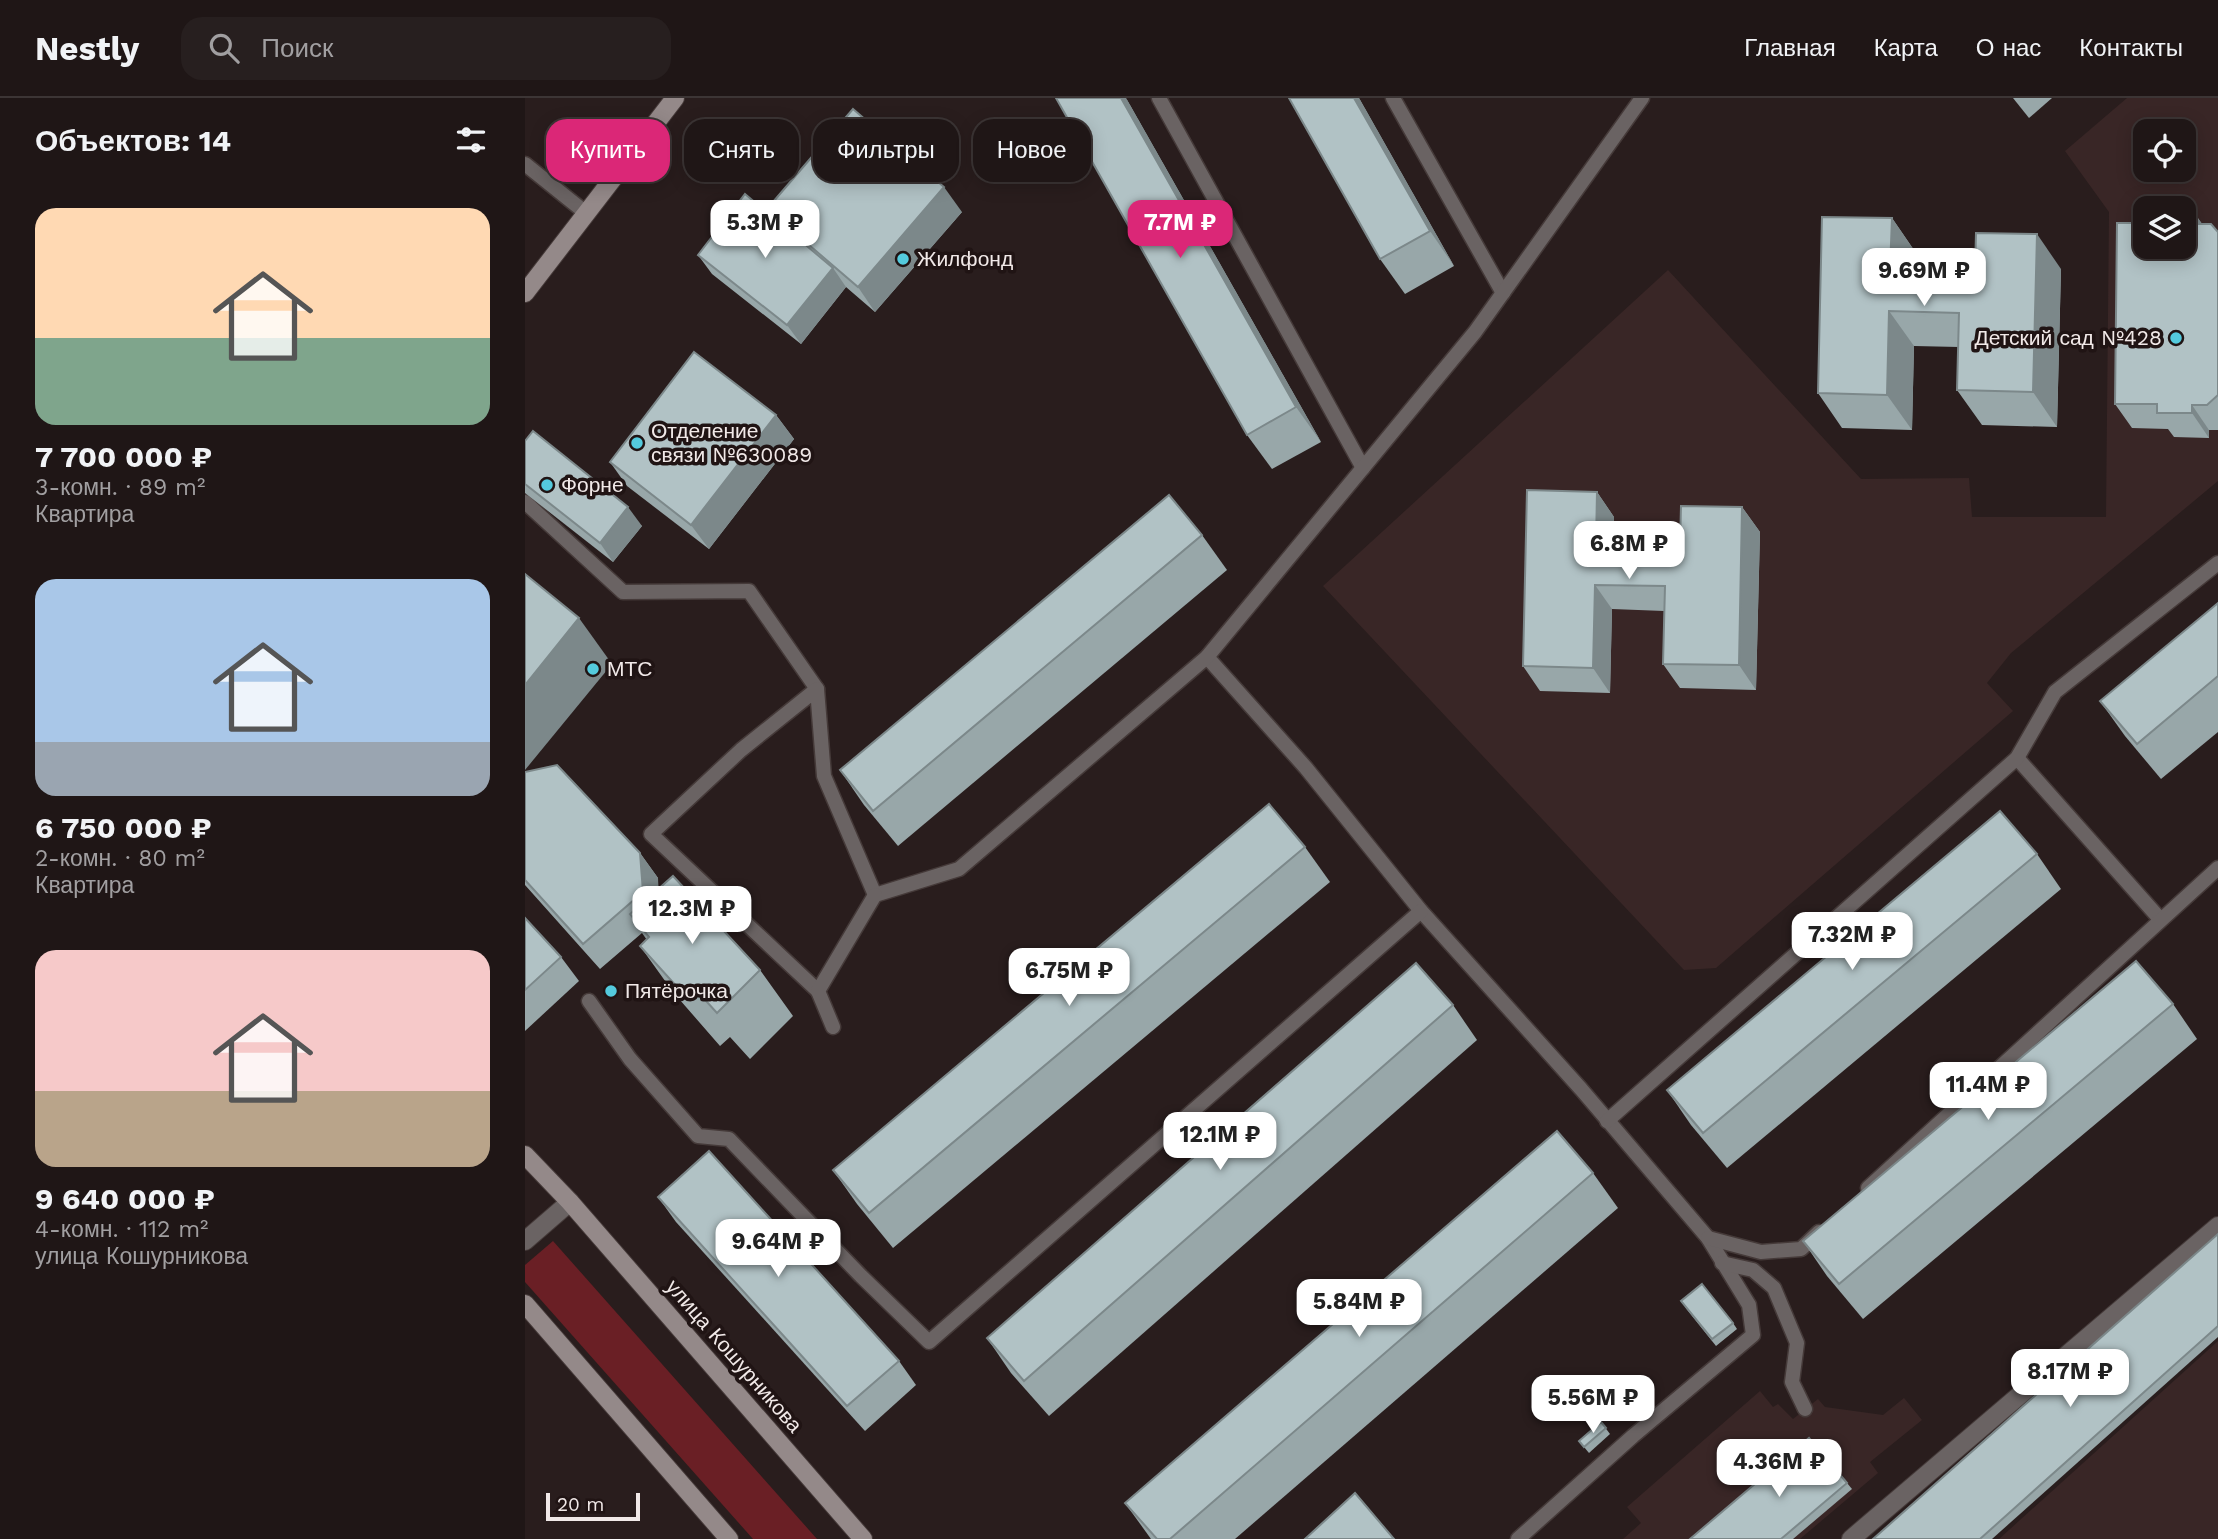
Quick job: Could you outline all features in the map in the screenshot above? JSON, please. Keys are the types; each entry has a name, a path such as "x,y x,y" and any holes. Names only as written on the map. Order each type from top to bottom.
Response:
{"main road":[{"path":"525,293 675,98"},
{"name":"улица Кошурникова","path":"525,1155 570,1202 863,1539"},
{"path":"525,1304 729,1539"}],"street":[{"path":"525,1241 570,1202"},
{"path":"1851,1539 2218,1226"}],"lane":[{"path":"1159,98 1363,468"},
{"path":"1393,98 1503,293"},
{"path":"818,991 875,895 960,869 1207,657 1475,332 1642,98"},
{"path":"525,164 586,213"},
{"path":"525,502 623,592 749,591 817,689 824,776 875,895"},
{"path":"1607,1121 2017,758 2055,692 2218,563"},
{"path":"1207,657 1306,768 1420,911 1708,1238 1749,1305 1753,1335 1633,1436 1518,1539"},
{"path":"817,689 741,750 651,834 818,991 834,1027"},
{"path":"2017,758 2160,919"},
{"path":"1852,1202 2218,868"},
{"path":"589,1001 630,1059 698,1136 729,1139 861,1276 929,1342 1420,911"},
{"path":"1708,1238 1761,1252 1801,1249 1831,1221"},
{"path":"1722,1263 1753,1270 1774,1288 1797,1343 1792,1382 1805,1409"}],"shaded area":[{"path":"2127,98 2218,98 2218,481 2011,653 1987,683 2013,711 1716,968 1684,970 1323,586 1668,270 1861,479 1969,478 1972,517 2106,517 2109,212 2065,151"},
{"path":"553,1241 817,1539 753,1539 525,1282 525,1265"},
{"path":"2218,1341 2218,1539 1999,1539"},
{"path":"1760,1391 1773,1407 1778,1404 1793,1419 1818,1399 1825,1407 1883,1415 1904,1398 1922,1420 1870,1462 1878,1473 1800,1539 1623,1539 1641,1523 1627,1507"}],"building":[{"path":"1056,98 1121,98 1296,407 1247,435 1091,160 1091,119 1068,119"},
{"path":"1289,98 1354,98 1430,231 1380,259"},
{"path":"853,109 865,119 844,119"},
{"path":"813,156 813,182 938,182 944,187 858,287 767,209 790,182 799,182 799,172"},
{"path":"745,194 833,268 787,325 698,255"},
{"path":"1822,217 1892,218 1890,270 1975,271 1976,233 2037,234 2033,392 1957,390 1959,313 1889,311 1887,395 1818,393"},
{"name":"Детский сад №428","path":"2117,223 2133,223 2133,259 2196,259 2196,224 2211,224 2218,232 2218,395 2207,405 2192,405 2192,413 2157,413 2157,404 2115,404"},
{"path":"694,352 776,415 691,525 610,462"},
{"path":"533,431 628,507 600,543 525,484 525,441"},
{"path":"1527,490 1597,492 1596,543 1680,545 1681,506 1742,507 1739,665 1663,664 1665,586 1595,585 1593,668 1523,666"},
{"path":"1169,495 1202,535 873,811 840,770"},
{"path":"525,574 579,618 525,685"},
{"path":"2218,603 2218,676 2137,744 2100,701"},
{"path":"557,765 640,853 643,892 583,944 525,880 525,772"},
{"path":"1269,804 1305,847 869,1213 833,1170"},
{"path":"2000,811 2037,854 1703,1133 1667,1090"},
{"path":"673,876 760,970 717,1013 697,991 688,999 640,946 649,937 630,914"},
{"path":"525,918 561,957 525,990"},
{"path":"2136,961 2173,1004 1839,1284 1803,1241"},
{"path":"1416,963 1453,1005 1024,1381 987,1338"},
{"path":"1557,1131 1593,1173 1170,1539 1157,1539 1125,1503"},
{"path":"709,1151 899,1361 847,1406 658,1197"},
{"path":"2218,1234 2218,1326 1980,1539 1873,1539"},
{"path":"1702,1284 1733,1323 1712,1339 1681,1301"},
{"path":"1601,1422 1606,1428 1584,1447 1579,1441"},
{"path":"1809,1438 1847,1483 1781,1539 1690,1539"},
{"path":"1355,1493 1394,1539 1305,1539"}],"place":[{"name":"Жилфонд","path":"903,259"},
{"name":"Детский сад №428","path":"2176,338"},
{"name":"Отделение связи №630089","path":"637,443"},
{"name":"Форне","path":"547,485"},
{"name":"МТС","path":"593,669"},
{"name":"Пятёрочка","path":"611,991"}]}
